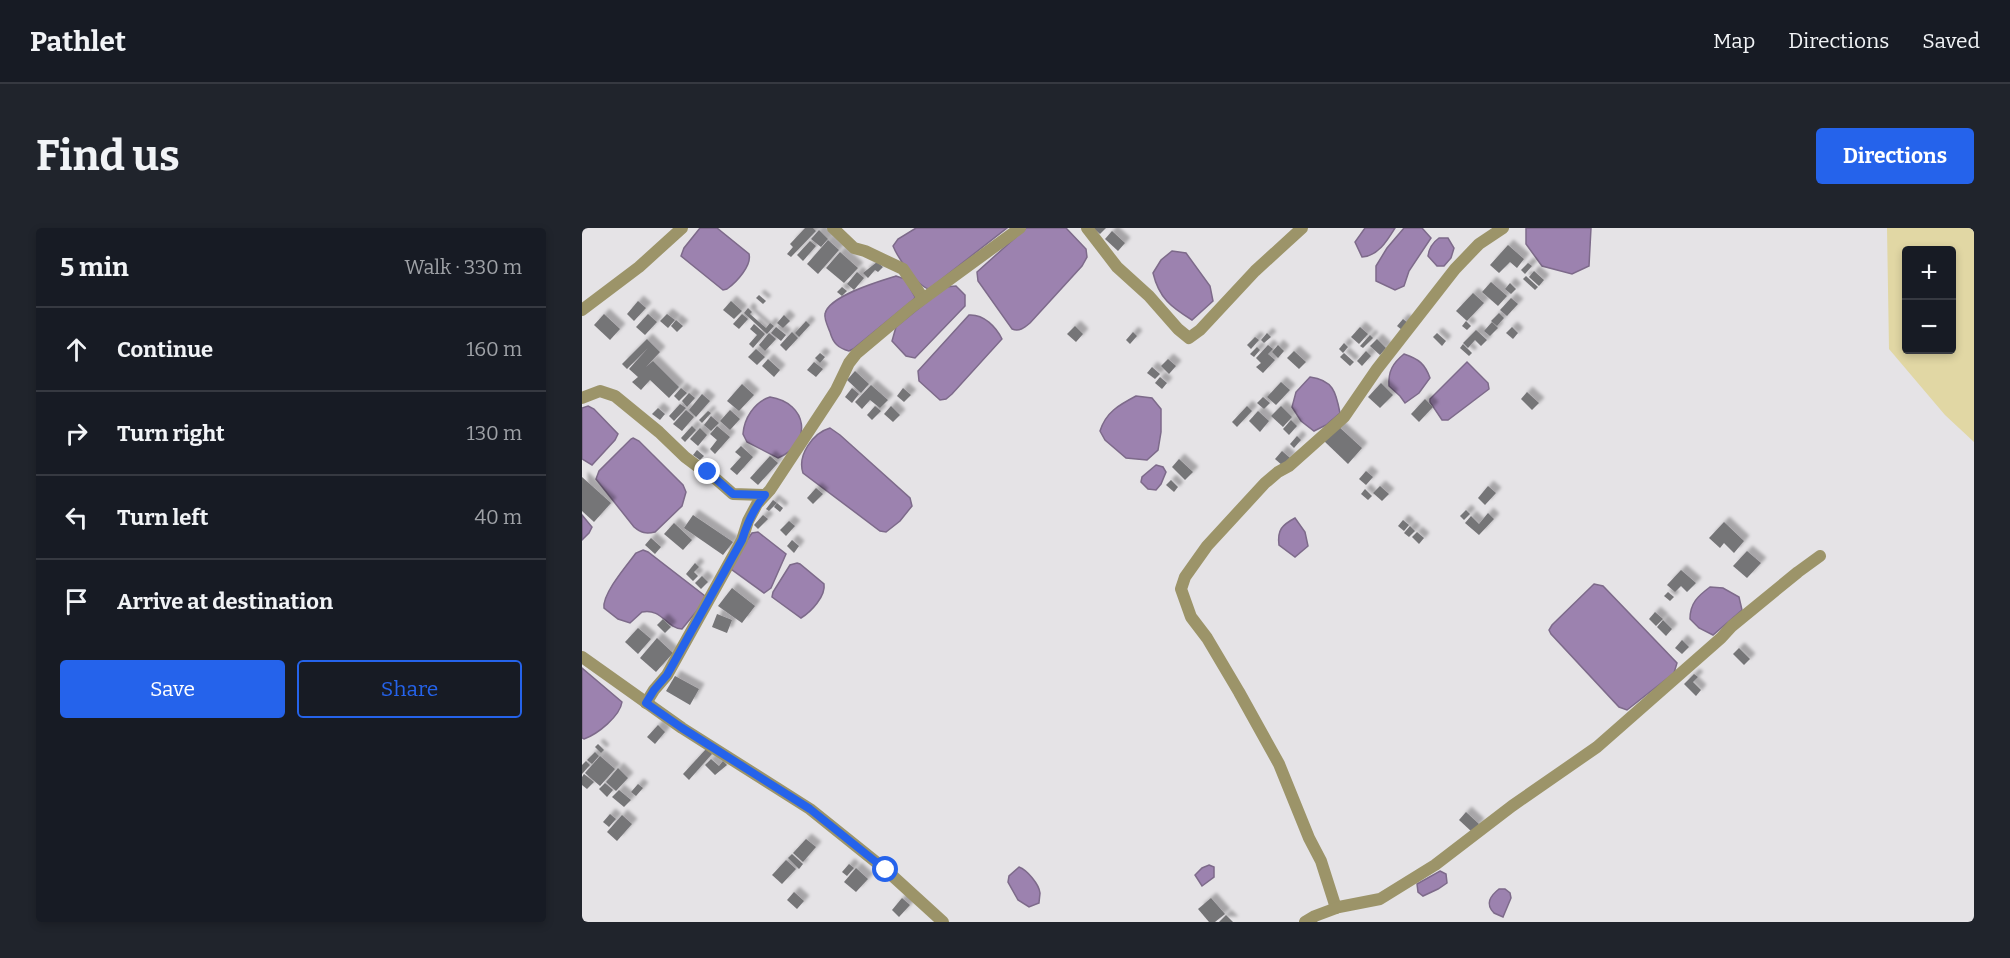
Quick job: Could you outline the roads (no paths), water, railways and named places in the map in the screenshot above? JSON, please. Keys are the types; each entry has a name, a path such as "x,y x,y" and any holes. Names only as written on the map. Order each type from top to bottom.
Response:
{"street":[{"path":"582,310 639,267 682,228"},
{"path":"833,228 854,248 903,269 923,298"},
{"path":"646,703 667,675 742,540 757,504 836,390 856,354 923,298 1020,228"},
{"path":"1087,228 1117,267 1149,296 1189,338 1200,330 1254,271 1302,228"},
{"path":"1336,908 1321,861 1309,838 1279,764 1207,638 1191,617 1181,589 1185,577 1207,546 1265,483 1289,466 1344,417 1377,369 1455,269 1479,244 1503,228"},
{"path":"582,398 600,391 615,396 685,457 708,472 733,494 765,495"},
{"path":"1305,922 1336,908 1380,898 1435,865 1512,806 1597,747 1732,626 1820,556"},
{"path":"582,657 682,728 810,809 886,870 943,922"}]}
